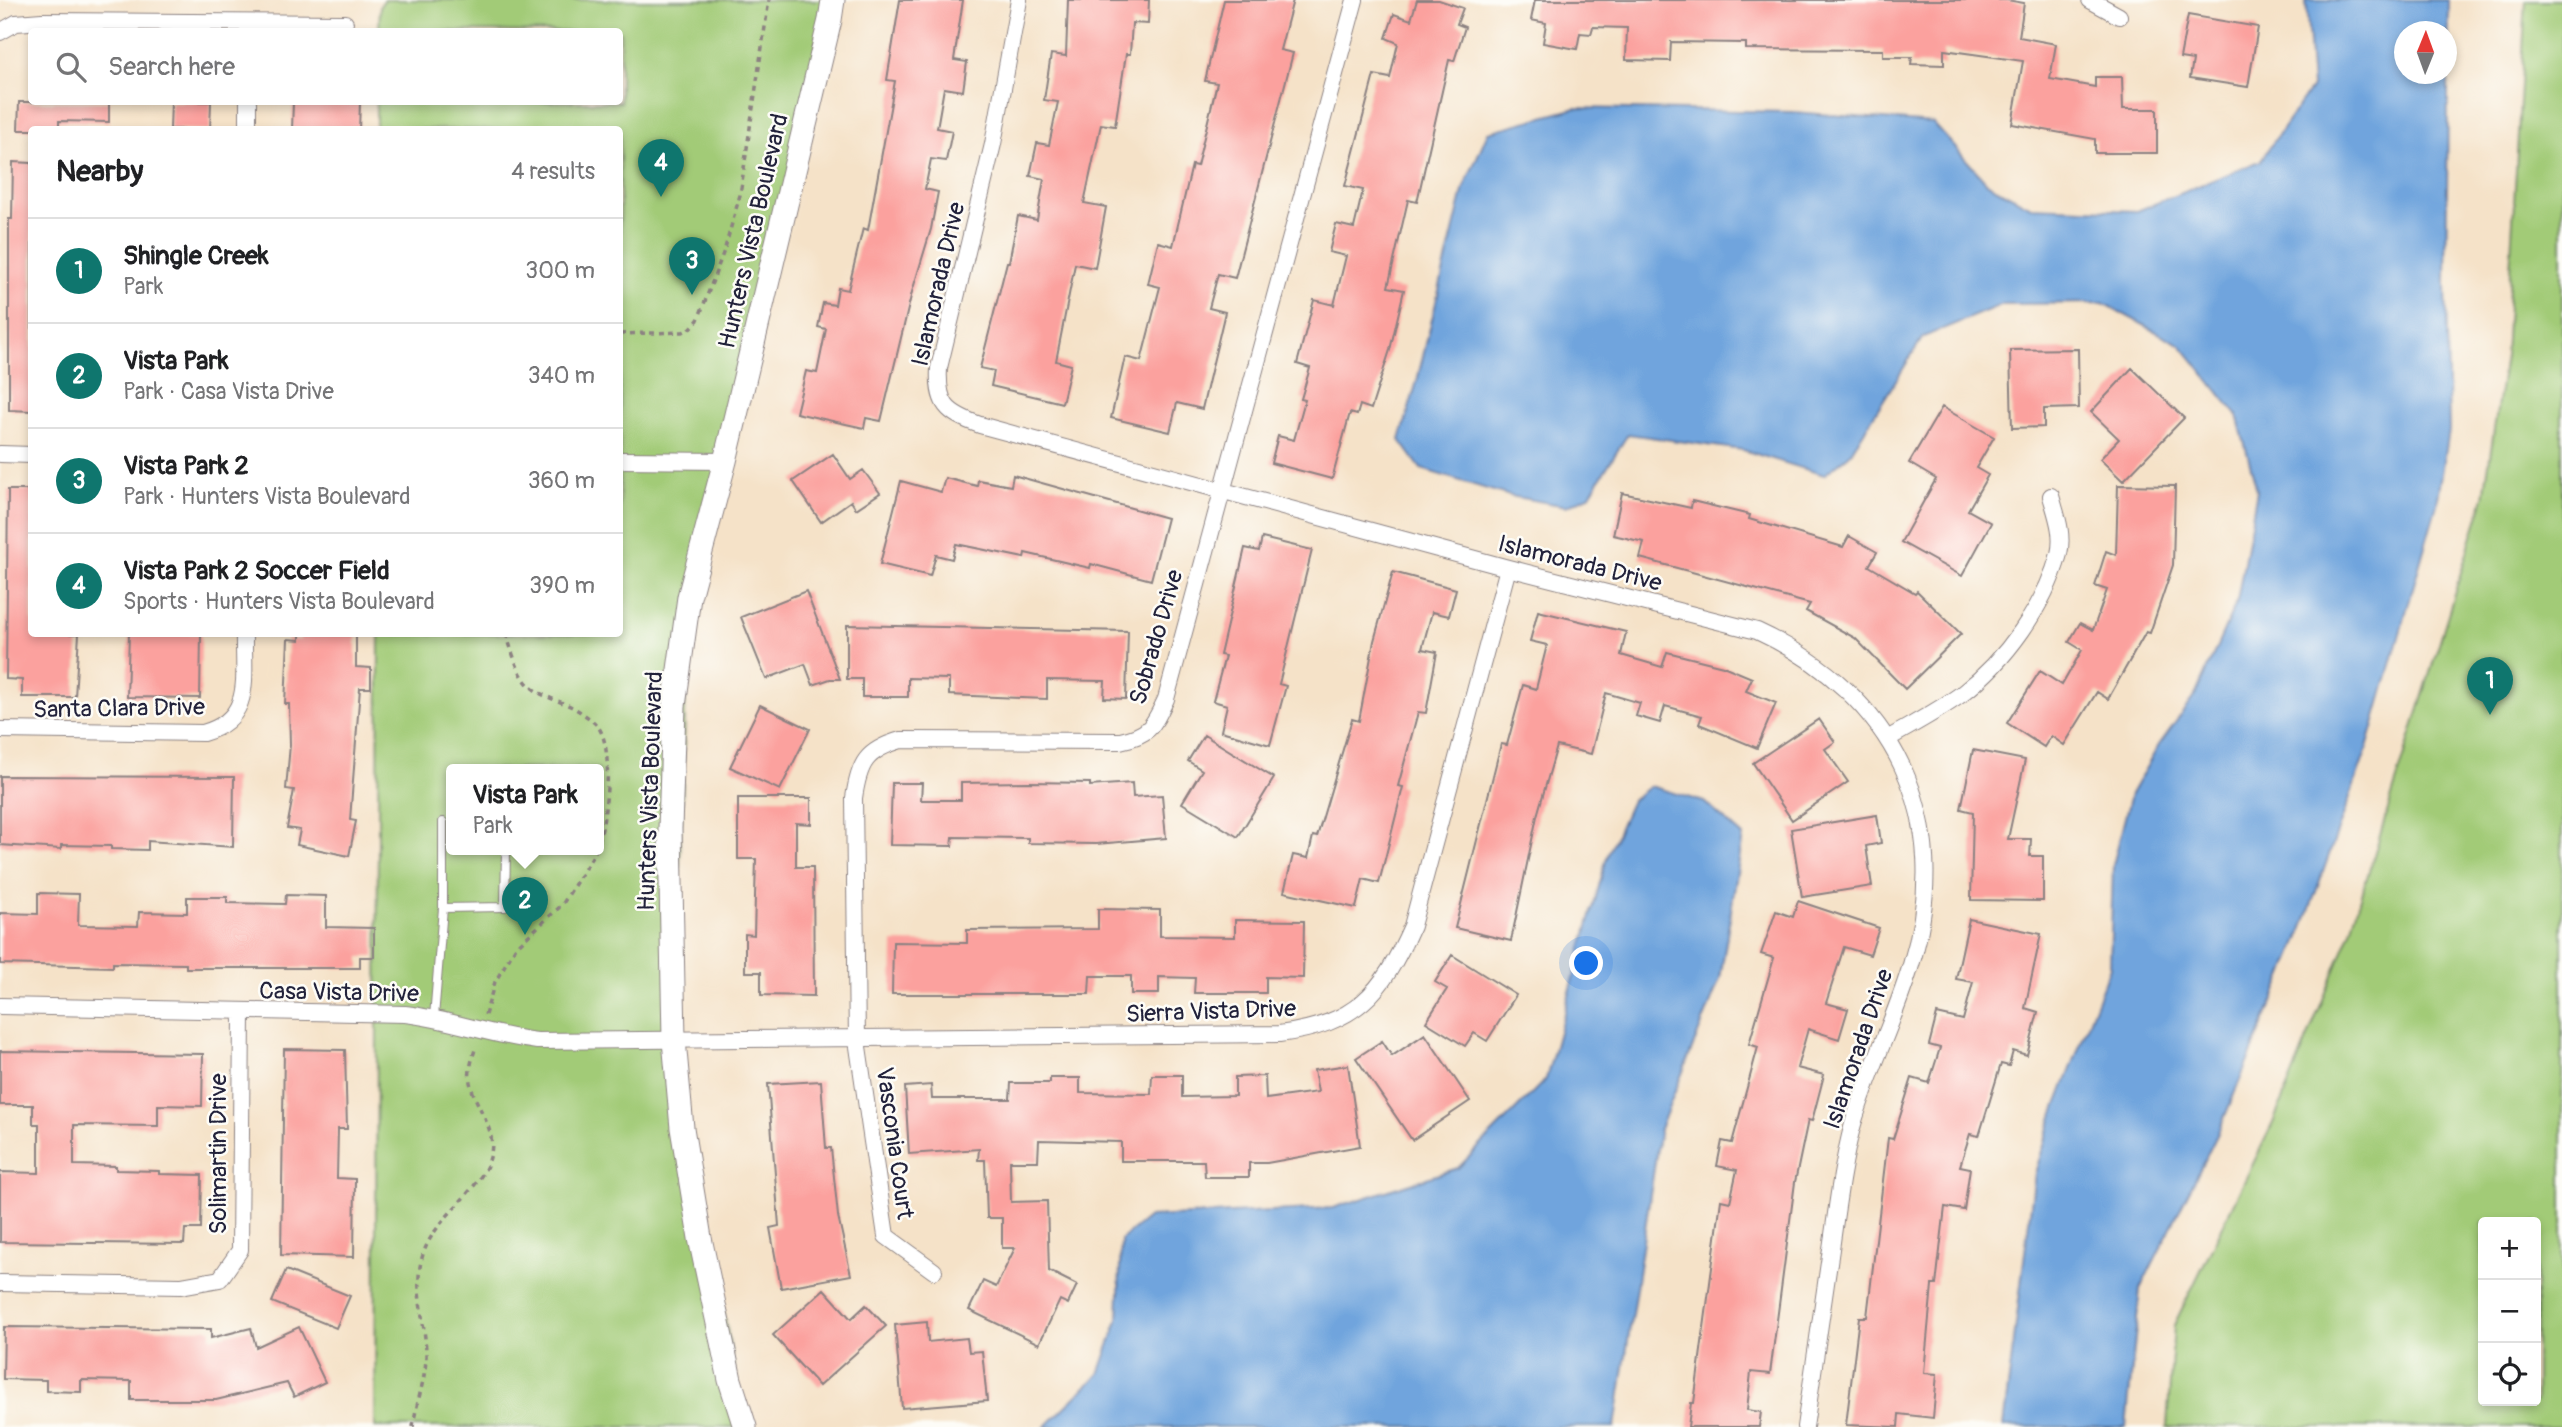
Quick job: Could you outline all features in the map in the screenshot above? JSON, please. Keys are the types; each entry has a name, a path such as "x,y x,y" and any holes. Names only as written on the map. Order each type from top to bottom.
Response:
{"street":[{"name":"Hunters Vista Boulevard","path":"745,1427 730,1380 700,1238 682,1128 674,1040 670,830 674,706 689,597 725,461 830,20 832,0"},
{"name":"Islamorada Drive","path":"1019,0 993,144 939,368 938,392 947,408 959,418 1221,491 1757,631 1793,648 1833,676 1857,698 1889,738 1919,803 1927,855 1924,910 1911,964 1853,1124 1841,1179 1805,1427"},
{"name":"Sobrado Drive","path":"857,1040 854,798 856,778 864,760 880,746 901,740 1120,741 1140,737 1154,724 1166,699 1355,0"},
{"path":"2090,0 2119,16"},
{"path":"0,32 16,23 42,20 249,27 345,23"},
{"path":"248,105 248,126"},
{"path":"0,454 28,454"},
{"path":"623,460 725,461"},
{"path":"1889,738 1964,693 2009,648 2037,605 2059,552 2060,525 2051,496"},
{"name":"Sierra Vista Drive","path":"674,1040 1279,1034 1311,1030 1340,1019 1370,997 1394,967 1412,926 1508,568"},
{"name":"Santa Clara Drive","path":"0,730 203,733 218,729 233,719 242,704 244,637"},
{"name":"Casa Vista Drive","path":"0,1006 242,1013 405,1014 434,1017 480,1031 537,1041 674,1040"},
{"name":"Solimartin Drive","path":"0,1283 181,1286 219,1279 240,1250 242,1013"},
{"name":"Vasconia Court","path":"857,1040 886,1236 934,1271"}],"lane":[{"path":"434,1017 443,908 443,822"},
{"path":"443,908 505,907 506,855"}],"path":[{"path":"623,334 683,332 698,320 726,248 740,195 769,0"},
{"path":"507,637 519,669 528,684 546,697 575,709 600,730 605,752 607,800 604,816"},
{"path":"414,1427 426,1364 418,1272 425,1248 440,1221 485,1170 491,1156 489,1127 470,1083 470,1067 495,982 515,948 562,905 593,855"}],"green space":[{"path":"384,0 833,0 689,597 674,1040 745,1427 375,1427 379,637 623,637 623,126 376,126 376,105 623,105 623,28 379,28 380,6"},
{"path":"2526,0 2562,0 2562,1427 2167,1427 2174,1325 2273,1123 2350,933 2484,497 2505,356"}],"water":[{"path":"2306,0 2449,0 2449,21 2394,21 2394,84 2448,84 2446,285 2449,431 2437,504 2366,752 2299,939 2217,1135 2140,1289 2126,1427 2003,1427 2035,1173 2054,1113 2110,967 2113,865 2131,794 2159,745 2196,694 2237,601 2257,490 2237,415 2181,345 2103,303 2003,304 1923,337 1849,455 1824,475 1743,450 1628,434 1589,496 1566,506 1510,496 1421,469 1400,440 1464,187 1488,132 1576,108 1793,112 1933,123 1988,184 2031,207 2137,211 2260,161 2312,87"},
{"path":"1650,786 1704,802 1743,836 1720,979 1660,1129 1615,1427 1045,1427 1099,1374 1118,1320 1121,1240 1149,1217 1333,1208 1458,1168 1546,1079 1607,857 1632,800"}],"building":[{"path":"900,0 963,0 954,60 967,62 963,91 944,88 937,128 952,131 946,161 931,159 925,189 938,192 931,229 912,292 881,421 866,418 864,428 796,413 806,371 817,373 826,329 818,327 823,303 835,305 838,288 848,290 863,228 868,230 895,81 887,80"},
{"path":"1068,0 1149,0 1148,24 1132,23 1130,54 1126,54 1115,126 1101,124 1084,203 1106,207 1095,268 1075,264 1056,361 1071,365 1062,403 991,386 994,371 980,368 1009,262 1018,216 1037,220 1044,179 1030,176 1037,143 1049,145 1058,102 1044,100 1051,54 1066,56"},
{"path":"1224,0 1293,0 1280,50 1293,53 1235,278 1218,274 1209,308 1225,312 1202,409 1177,403 1170,432 1111,418 1125,357 1141,361 1160,287 1148,284 1158,242 1173,246 1192,165 1197,166 1217,83 1205,81"},
{"path":"1417,0 1439,0 1463,8 1457,24 1465,27 1454,61 1449,60 1417,202 1408,200 1388,287 1404,290 1390,350 1371,409 1360,405 1357,415 1350,413 1332,479 1271,463 1278,436 1294,440 1305,400 1301,399 1310,368 1297,364 1314,300 1334,305 1346,256 1329,252 1336,224 1354,228 1363,190 1345,186 1374,75 1390,78 1398,43 1386,38 1394,14 1411,20"},
{"path":"1535,0 2007,0 2024,3 2019,37 2056,44 2050,79 2095,87 2095,77 2122,77 2123,109 2157,109 2157,153 2095,153 2095,139 2012,124 2023,61 1944,50 1944,65 1911,64 1912,57 1883,57 1883,50 1746,49 1746,43 1671,42 1670,61 1626,60 1627,28 1593,27 1591,34 1580,33 1577,49 1543,43 1546,23 1531,20"},
{"path":"2188,15 2258,27 2248,87 2190,78 2193,60 2180,58"},
{"path":"19,102 28,102 28,105 109,105 109,122 59,121 59,126 28,126 28,130 18,130"},
{"path":"171,105 211,105 210,126 170,126"},
{"path":"293,105 360,105 359,126 292,126"},
{"path":"13,162 28,163 28,411 9,410 9,219 12,219"},
{"path":"2078,349 2079,408 2044,409 2044,427 2012,428 2010,350"},
{"path":"2132,368 2184,418 2123,481 2100,459 2119,439 2091,412"},
{"path":"1942,407 1994,437 1976,468 1988,475 1968,510 1991,523 1962,576 1901,542 1936,479 1909,463"},
{"path":"833,454 850,479 863,470 880,493 856,509 851,501 821,522 793,481"},
{"path":"1013,475 1167,518 1151,580 1091,564 1090,568 1025,553 1024,558 956,544 952,559 936,555 930,576 880,564 901,481 941,492 945,478 977,486 978,480 1011,486"},
{"path":"2118,485 2175,486 2173,565 2150,633 2146,632 2108,699 2097,692 2064,745 2051,736 2044,747 2007,723 2040,671 2062,685 2082,650 2069,642 2080,623 2093,630 2107,590 2095,586 2106,551 2116,555"},
{"path":"8,490 28,490 28,637 79,637 75,697 22,697 22,680 6,679"},
{"path":"1622,493 1691,508 1692,501 1750,515 1749,519 1843,547 1849,536 1877,552 1869,566 1915,593 1917,591 1961,634 1905,689 1855,638 1806,611 1810,604 1640,558 1644,542 1613,535"},
{"path":"1262,538 1312,550 1279,684 1286,686 1270,745 1221,731 1227,705 1213,701 1225,656 1220,655 1245,548 1259,551"},
{"path":"1393,572 1456,589 1449,616 1432,612 1422,649 1437,652 1426,713 1418,712 1398,786 1403,787 1379,883 1363,879 1356,908 1284,892 1293,855 1308,858 1313,836 1317,837 1352,719 1359,721 1374,641"},
{"path":"806,591 840,679 830,679 813,685 805,664 766,679 741,617"},
{"path":"1538,611 1626,632 1621,655 1662,667 1667,652 1723,666 1752,678 1746,691 1776,703 1757,748 1699,724 1702,716 1665,706 1660,723 1636,716 1640,703 1606,693 1591,754 1557,746 1537,816 1511,941 1455,928 1501,744 1507,745 1523,685 1536,689 1547,645 1530,641"},
{"path":"847,625 1128,631 1126,699 1104,698 1105,681 1047,680 1047,699 949,695 949,679 908,678 908,697 862,697 862,679 847,679"},
{"path":"129,637 201,637 200,698 127,697"},
{"path":"300,637 356,637 356,667 371,668 371,688 360,688 350,820 356,821 349,856 297,845 300,830 287,828 294,790 286,789 290,745 289,704 285,704 288,639 300,640"},
{"path":"760,705 810,729 780,790 730,767"},
{"path":"1819,719 1835,742 1825,749 1848,782 1792,820 1753,763"},
{"path":"1204,735 1274,778 1238,837 1182,803 1202,770 1188,761"},
{"path":"1973,750 2025,760 2008,839 2031,839 2030,856 2043,856 2043,901 1971,900 1973,812 1961,809"},
{"path":"0,776 234,777 233,847 148,841 148,850 111,849 111,846 61,845 61,849 0,845"},
{"path":"892,783 922,783 921,800 961,800 961,783 1090,783 1090,786 1132,783 1133,797 1162,795 1166,838 1096,844 1028,843 1028,838 953,837 952,846 890,845"},
{"path":"738,798 811,798 811,824 796,823 796,867 813,867 814,996 761,995 761,972 745,972 745,934 754,935 756,859 738,859"},
{"path":"1877,815 1881,843 1866,846 1872,886 1802,897 1791,829"},
{"path":"38,893 79,894 78,925 138,926 139,912 187,913 187,897 227,897 227,903 285,904 286,895 326,896 326,927 374,928 374,957 360,957 360,968 186,968 186,964 113,963 113,967 0,964 0,913 38,914"},
{"path":"1798,901 1879,928 1870,955 1844,947 1826,1003 1848,1009 1839,1039 1808,1029 1797,1068 1824,1075 1812,1121 1808,1120 1795,1182 1770,1374 1751,1372 1747,1410 1761,1412 1759,1427 1688,1427 1691,1403 1694,1403 1721,1200 1730,1202 1737,1170 1717,1166 1722,1141 1732,1143 1758,1047 1749,1044 1774,958 1761,954 1776,911 1793,917"},
{"path":"1098,909 1160,910 1160,936 1235,937 1235,920 1304,921 1303,978 1266,977 1266,993 1194,993 1195,978 1159,977 1159,994 1131,994 1131,976 1090,976 1089,994 892,994 893,942 967,943 967,930 1098,929"},
{"path":"1969,919 2041,934 2025,1008 2038,1012 2027,1055 2013,1051 2009,1066 2001,1064 1979,1136 1970,1134 1960,1166 1970,1168 1964,1210 1945,1207 1936,1285 1932,1285 1924,1373 1937,1374 1933,1418 1899,1414 1898,1427 1846,1425 1859,1317 1867,1317 1888,1138 1893,1139 1912,1078 1929,1083 1940,1048 1929,1045 1937,1014 1963,1020 1973,982 1956,979"},
{"path":"1452,955 1516,995 1487,1041 1474,1033 1465,1046 1426,1022 1447,989 1435,982"},
{"path":"1425,1034 1470,1101 1412,1140 1356,1058 1382,1041 1392,1056"},
{"path":"284,1049 345,1050 347,1129 338,1129 337,1178 355,1179 354,1257 281,1255"},
{"path":"0,1051 203,1054 202,1106 158,1105 158,1126 74,1125 74,1165 116,1166 116,1170 159,1171 159,1174 202,1175 201,1229 185,1229 184,1244 0,1242 0,1172 39,1173 39,1124 33,1124 33,1105 0,1105"},
{"path":"1348,1065 1360,1146 1267,1163 1249,1163 1249,1177 1205,1177 1204,1161 1121,1161 1121,1142 1039,1140 1038,1161 1010,1161 1011,1202 1047,1201 1049,1271 1077,1285 1068,1304 1060,1300 1039,1344 969,1310 983,1281 996,1287 1015,1248 1002,1248 1002,1218 987,1218 985,1160 978,1160 979,1149 909,1154 905,1087 931,1085 932,1099 1010,1099 1011,1083 1050,1083 1050,1078 1080,1078 1080,1093 1151,1094 1152,1075 1182,1075 1182,1097 1235,1096 1235,1077 1265,1076 1266,1099 1318,1092 1314,1070"},
{"path":"821,1081 826,1148 831,1148 838,1216 851,1275 781,1288 770,1228 779,1226 768,1084"},
{"path":"286,1270 350,1296 336,1328 272,1302"},
{"path":"824,1289 851,1319 866,1305 886,1326 819,1386 773,1335"},
{"path":"927,1322 928,1342 967,1338 969,1352 982,1351 987,1401 902,1408 895,1325"},
{"path":"4,1327 211,1329 211,1338 251,1328 256,1347 299,1327 325,1382 294,1397 287,1383 216,1400 131,1400 131,1381 81,1380 81,1392 46,1391 46,1380 3,1379"}],"place":[{"name":"Vista Park 2 Soccer Field","path":"661,197"},
{"name":"Vista Park 2","path":"692,295"},
{"name":"Shingle Creek","path":"2490,715"},
{"name":"Vista Park","path":"525,935"}]}
